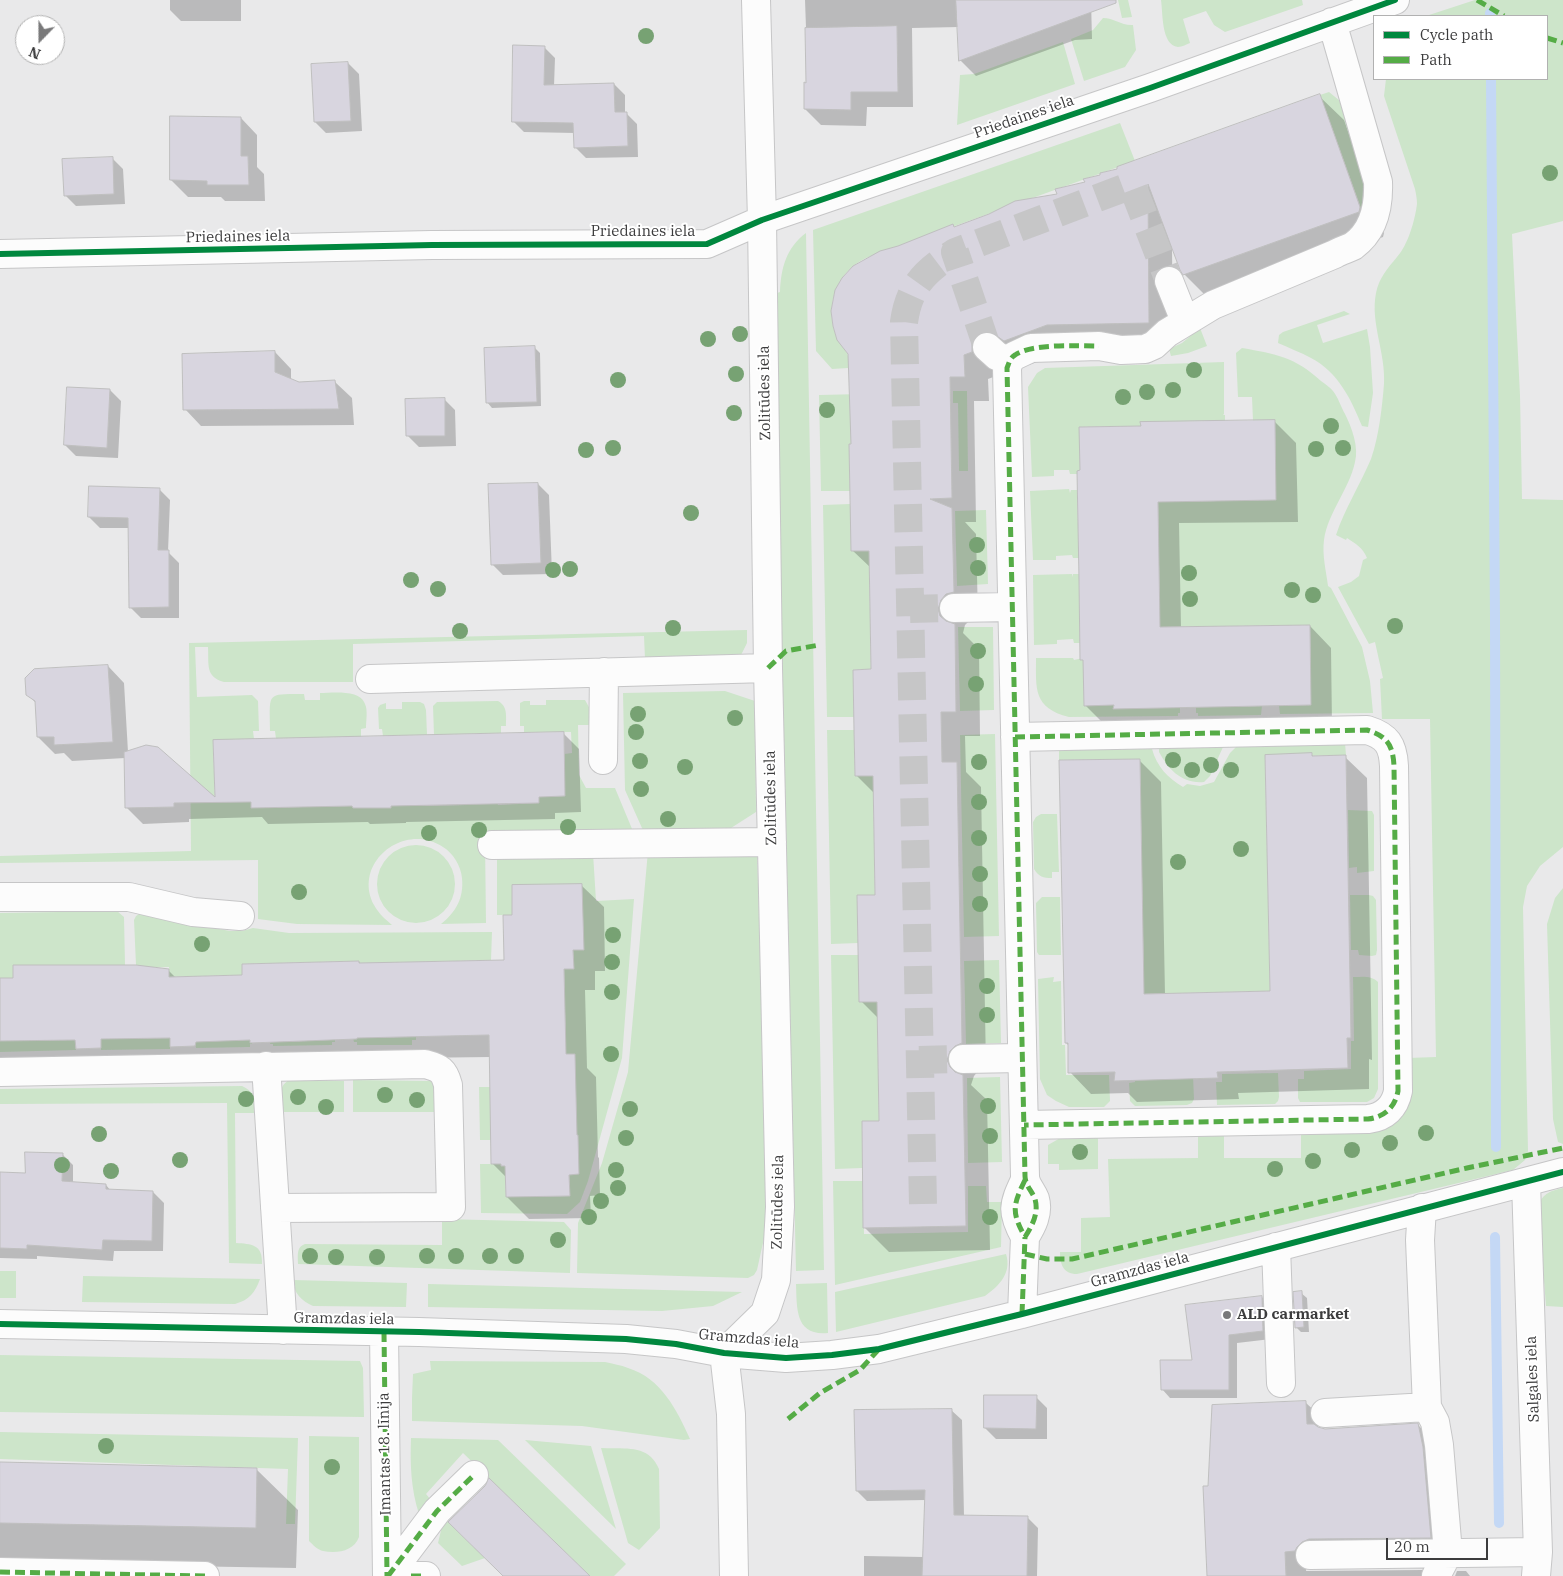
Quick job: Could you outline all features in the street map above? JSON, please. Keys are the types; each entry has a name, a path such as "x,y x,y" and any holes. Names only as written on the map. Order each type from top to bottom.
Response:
{"street":[{"name":"Zolitūdes iela","path":"724,1353 765,1313 776,1280 780,1207 768,668 762,220 756,0"},
{"name":"Priedaines iela","path":"0,254 432,245 707,244 762,220 1150,88 1395,0"},
{"path":"1022,1314 1025,1237 1035,1222 1035,1200 1025,1180 1007,384 998,354 1014,356 1031,348 1099,346 1121,350 1144,349 1154,345 1176,327 1213,305 1353,246 1366,233 1375,218 1379,200 1378,182 1332,22"},
{"path":"1169,281 1176,327"},
{"path":"954,608 1012,607"},
{"path":"370,679 768,668"},
{"path":"602,760 604,672"},
{"path":"1015,737 1367,730 1378,734 1388,742 1393,753 1394,766 1398,1091 1391,1108 1381,1116 1368,1119 1024,1125"},
{"path":"492,845 772,842"},
{"path":"0,897 129,896 193,912 240,916"},
{"path":"963,1060 1022,1058"},
{"path":"0,1072 425,1064 438,1068 446,1076 448,1086 451,1207 275,1208"},
{"path":"266,1066 283,1330"},
{"name":"Gramzdas iela","path":"0,1324 626,1338 676,1344 724,1353 786,1358 832,1356 879,1349 1022,1314 1563,1172"},
{"name":"Salgales iela","path":"1526,1182 1537,1564"},
{"path":"1422,1208 1420,1240 1427,1407 1435,1422 1439,1445 1442,1565"},
{"path":"1276,1247 1281,1383"},
{"name":"Imantas 18. līnija","path":"384,1332 387,1576"},
{"path":"724,1353 731,1414 734,1576"},
{"path":"1326,1413 1427,1407"},
{"path":"387,1576 437,1511 474,1475"},
{"path":"1310,1555 1442,1565 1537,1564"},
{"path":"0,1572 205,1576"},
{"path":"411,1576 426,1576"}],"green space":[{"path":"1118,0 1128,0 1132,17 1122,18"},
{"path":"1161,0 1302,0 1303,5 1225,32 1214,25 1206,11 1183,19 1190,43 1178,47 1168,41 1164,28"},
{"path":"1475,0 1563,0 1563,221 1512,234 1520,395 1522,499 1563,500 1563,847 1540,866 1527,886 1523,907 1528,1151 1525,1160 1513,1170 1072,1274 1063,1268 1060,1252 1081,1252 1081,1218 1110,1217 1108,1159 1198,1158 1198,1134 1224,1134 1224,1158 1301,1158 1301,1134 1375,1132 1392,1125 1397,1119 1408,1058 1436,1057 1430,719 1382,719 1380,679 1383,678 1375,642 1369,644 1338,587 1351,582 1359,576 1363,560 1367,558 1356,544 1347,538 1346,540 1336,535 1371,459 1380,422 1384,372 1375,316 1377,288 1381,278 1401,252 1408,239 1417,204 1415,189 1384,96 1386,80 1548,80 1548,15 1429,15"},
{"path":"1103,18 1133,25 1136,50 1125,67 1084,81 1071,39 1093,30"},
{"path":"1063,42 1075,84 957,125 960,75 974,74"},
{"path":"1329,92 1345,105 1364,158 1362,211 1320,95"},
{"path":"1120,123 1135,161 866,258 856,264 848,271 836,289 832,310 832,322 836,336 848,355 848,368 832,369 816,351 813,230"},
{"path":"806,233 824,1270 796,1271 774,294 780,292 783,267 789,252"},
{"path":"1344,311 1350,314 1317,325 1323,343 1367,329 1373,393 1368,427 1362,426 1348,396 1329,371 1311,358 1278,343 1279,335 1283,332"},
{"path":"1200,328 1207,346 1188,353 1171,356 1169,349 1182,343"},
{"path":"1242,348 1284,358 1312,373 1335,393 1348,419 1356,450 1355,462 1326,530 1324,557 1328,586 1331,588 1362,647 1370,681 1373,713 1280,714 1279,706 1311,705 1310,625 1160,627 1158,502 1276,500 1275,421 1253,421 1252,397 1238,397 1236,353"},
{"path":"1224,362 1223,415 1225,415 1225,421 1141,423 1141,426 1080,427 1080,474 1070,474 1069,470 1054,470 1054,476 1032,477 1028,387 1037,373 1045,368"},
{"path":"953,391 967,391 968,471 959,471 958,403 953,403"},
{"path":"950,392 951,401 867,403 867,443 849,444 850,491 821,491 819,395"},
{"path":"1069,489 1070,493 1071,490 1077,490 1079,558 1073,558 1072,555 1056,556 1056,560 1033,560 1030,491"},
{"path":"850,504 869,551 871,669 853,670 854,717 827,717 823,505"},
{"path":"986,510 988,584 957,586 955,511"},
{"path":"1072,574 1073,577 1073,574 1079,574 1080,643 1074,643 1073,639 1057,640 1057,644 1034,645 1033,575"},
{"path":"958,627 993,627 994,710 960,711"},
{"path":"747,630 747,643 741,655 645,659 644,636 353,644 353,682 224,682 214,677 209,669 208,647 195,647 197,697 252,695 258,701 259,731 253,731 254,739 213,741 215,802 251,802 251,808 352,806 353,808 390,808 391,799 427,806 467,805 467,799 497,798 498,805 539,803 539,797 565,796 564,754 572,753 571,732 524,732 524,726 520,726 520,703 530,701 530,705 546,705 546,700 585,700 590,709 590,725 578,725 579,775 586,788 615,788 635,836 485,840 486,923 441,924 451,915 458,904 462,892 461,873 458,864 450,853 443,847 428,840 413,839 398,843 386,850 376,861 370,875 369,889 374,905 380,914 392,925 297,924 258,919 258,860 0,863 0,856 191,851 189,643"},
{"path":"1036,658 1073,658 1074,660 1083,658 1114,705 1113,708 1180,707 1180,713 1178,713 1178,716 1069,717 1057,713 1043,703 1039,696 1036,679"},
{"path":"725,691 755,701 756,812 731,828 700,838 646,837 625,790 623,693"},
{"path":"320,693 352,694 362,699 366,706 367,716 366,728 361,729 361,737 276,739 275,731 270,731 270,702 272,698 282,694 304,694 305,700 320,700"},
{"path":"498,701 505,709 506,715 506,726 501,726 501,733 434,735 433,706 437,702"},
{"path":"402,702 420,702 424,704 427,735 383,736 382,729 379,729 378,708 386,703 386,709 402,709"},
{"path":"1262,706 1261,715 1198,716 1198,713 1196,713 1196,707"},
{"path":"827,730 854,730 855,776 873,776 875,895 857,895 858,943 831,944"},
{"path":"995,734 999,936 964,937 960,735"},
{"path":"1345,743 1346,755 1265,757 1270,991 1144,994 1140,759 1059,760 1059,750 1152,749 1164,771 1183,787 1187,784 1200,786 1214,782 1230,753 1236,747"},
{"path":"1223,747 1210,776 1204,782 1189,781 1177,775 1167,765 1159,752 1159,748"},
{"path":"1348,810 1372,811 1374,815 1374,871 1357,873 1357,867 1349,868"},
{"path":"1041,814 1057,814 1059,872 1052,872 1052,878 1046,878 1038,874 1034,869 1033,822"},
{"path":"408,845 424,845 438,851 449,862 455,876 455,892 449,906 438,917 424,923 408,923 394,917 383,906 377,892 377,876 383,862 394,851"},
{"path":"648,851 757,851 768,1220 757,1270 754,1275 748,1278 577,1273 578,1223 602,1163 628,1072"},
{"path":"593,853 596,901 634,899 622,1058 588,1181 580,1202 567,1214 481,1213 480,1164 495,1164 495,1160 505,1166 506,1197 570,1196 568,1136 575,1054 566,1054 564,969 574,968 573,950 512,885 512,920 507,915 497,915 497,857"},
{"path":"1563,888 1563,1144 1558,1142 1553,1119 1547,924 1555,898"},
{"path":"1350,895 1373,896 1376,900 1377,950 1376,955 1372,956 1359,955 1358,950 1351,950"},
{"path":"1042,897 1060,897 1061,955 1039,955 1037,952 1036,903"},
{"path":"117,911 124,917 125,965 48,972 48,965 13,965 13,978 0,978 0,913"},
{"path":"139,914 230,931 242,931 253,928 289,933 492,932 491,960 359,964 359,961 242,964 242,975 169,977 169,967 138,968 138,965 136,965 134,920"},
{"path":"831,955 859,955 877,1002 879,1121 862,1121 862,1168 835,1169"},
{"path":"999,960 1001,1043 966,1044 964,961"},
{"path":"1054,977 1053,982 1061,981 1062,1045 1065,1045 1066,1075 1109,1075 1110,1101 1104,1107 1069,1107 1047,1095 1040,1079 1038,979"},
{"path":"1353,977 1369,977 1378,982 1378,1089 1374,1098 1367,1102 1300,1102 1298,1098 1298,1079 1304,1079 1304,1071 1351,1069 1351,1041 1354,1041"},
{"path":"216,1037 217,1041 252,1040 252,1044 250,1044 250,1047 196,1048 195,1042 192,1042"},
{"path":"416,1037 416,1040 412,1040 412,1045 357,1045 353,1038"},
{"path":"174,1038 174,1043 170,1043 170,1049 101,1050 101,1044 96,1039"},
{"path":"335,1038 335,1042 332,1042 332,1045 273,1046 273,1044 270,1044 271,1040 303,1041"},
{"path":"80,1040 80,1045 75,1045 76,1050 0,1052 0,1041"},
{"path":"1278,1073 1279,1097 1275,1104 1217,1105 1216,1082 1222,1082 1222,1074"},
{"path":"1193,1074 1194,1099 1192,1103 1187,1105 1135,1106 1130,1101 1129,1083 1135,1082 1135,1075"},
{"path":"1000,1077 1002,1162 968,1163 967,1078"},
{"path":"289,1080 344,1081 344,1112 280,1112 281,1090"},
{"path":"353,1080 431,1081 437,1084 441,1112 353,1112"},
{"path":"242,1086 250,1091 253,1096 254,1113 235,1113 236,1243 255,1246 262,1257 262,1264 229,1263 227,1103 0,1104 0,1089"},
{"path":"479,1087 494,1087 494,1140 480,1140"},
{"path":"1062,1137 1098,1137 1098,1169 1059,1170 1059,1164 1048,1164 1048,1145"},
{"path":"833,1181 863,1181 864,1234 968,1232 968,1186 986,1186 987,1202 1002,1202 1001,1247 835,1285"},
{"path":"1563,1188 1563,1307 1546,1306 1538,1205 1548,1193"},
{"path":"442,1219 564,1222 571,1230 570,1273 298,1264 300,1247 305,1244 442,1245"},
{"path":"1006,1254 1006,1273 995,1288 985,1296 836,1332 835,1292"},
{"path":"0,1271 16,1271 16,1298 0,1298"},
{"path":"83,1276 260,1279 251,1295 235,1304 82,1302"},
{"path":"293,1280 407,1283 406,1307 313,1306 299,1296 293,1285"},
{"path":"827,1283 828,1333 817,1333 809,1330 800,1319 796,1284"},
{"path":"428,1284 742,1292 713,1306 662,1311 428,1307"},
{"path":"0,1355 360,1361 363,1368 364,1417 0,1412"},
{"path":"430,1361 605,1362 623,1366 640,1373 659,1387 673,1406 690,1439 684,1440 582,1426 412,1421 413,1374 431,1370"},
{"path":"0,1432 298,1438 295,1524 286,1524 288,1469 0,1459"},
{"path":"309,1436 359,1437 359,1537 353,1546 339,1552 323,1551 309,1541"},
{"path":"411,1438 498,1440 626,1564 614,1576 590,1576 463,1453 426,1494 431,1500 419,1514 412,1477"},
{"path":"525,1440 591,1446 616,1529"},
{"path":"601,1448 627,1448 643,1452 655,1461 659,1469 660,1528 639,1550 628,1543"},
{"path":"444,1518 485,1558 462,1566 438,1543"}],"building":[{"path":"956,0 1116,0 1116,3 959,61"},
{"path":"897,26 898,92 851,92 851,110 804,109 804,82 806,83 805,28"},
{"path":"513,45 545,46 544,85 614,83 615,112 627,112 628,146 574,148 573,123 512,122"},
{"path":"348,62 351,121 314,122 311,64"},
{"path":"1320,94 1360,207 1359,212 1183,275 1148,184 1149,323 1047,325 1004,341 991,332 983,332 975,337 972,344 972,352 964,355 965,377 950,377 952,498 930,499 952,508 954,592 946,594 941,600 938,609 940,616 946,621 955,624 956,712 941,712 942,762 957,762 962,1043 950,1051 947,1060 955,1072 963,1075 966,1226 863,1228 862,1121 879,1121 877,1002 859,1002 857,895 875,895 873,776 855,776 854,730 853,670 871,669 869,551 851,551 849,444 851,444 848,354 837,340 833,326 831,311 835,290 842,278 853,266 880,251 898,246 953,224 954,227 989,214 1015,201 1057,194 1055,189 1085,182 1083,179 1117,169 1117,167"},
{"path":"170,116 241,117 241,156 248,156 249,185 207,185 207,181 170,180"},
{"path":"113,157 114,194 64,196 62,159"},
{"path":"535,346 537,402 486,403 484,348"},
{"path":"275,351 275,372 299,382 335,380 339,409 183,410 182,354"},
{"path":"67,387 110,389 107,448 64,445"},
{"path":"445,398 445,436 406,436 405,399"},
{"path":"1275,420 1276,500 1158,502 1160,627 1310,625 1311,705 1113,709 1114,705 1084,706 1083,660 1080,660 1077,471 1080,470 1079,427 1141,426 1140,422"},
{"path":"538,483 541,563 491,565 488,484"},
{"path":"89,486 160,488 158,550 169,550 169,607 129,608 128,518 88,517"},
{"path":"108,665 113,742 54,745 54,737 37,737 35,701 26,695 25,678 34,669"},
{"path":"564,732 565,796 539,797 539,803 391,806 391,808 353,808 352,806 251,808 251,802 174,803 174,807 125,808 124,752 146,745 158,747 215,797 213,740"},
{"path":"1312,753 1312,756 1346,755 1351,1038 1347,1038 1348,1068 1217,1072 1218,1078 1114,1081 1115,1072 1068,1073 1068,1043 1065,1043 1059,760 1140,759 1144,994 1270,991 1265,755"},
{"path":"582,884 584,950 573,950 574,969 564,969 566,1054 575,1054 578,1135 579,1174 569,1175 570,1196 506,1197 505,1166 491,1164 489,1035 250,1043 250,1040 196,1042 195,1046 170,1047 170,1038 101,1039 101,1048 76,1049 75,1040 0,1041 0,978 13,978 13,965 136,965 169,969 169,977 242,975 242,964 504,960 503,915 512,915 512,885"},
{"path":"25,1152 63,1153 62,1181 106,1184 106,1189 153,1191 152,1241 103,1240 102,1250 27,1245 27,1249 0,1248 0,1172 25,1173"},
{"path":"1302,1291 1304,1327 1295,1328 1293,1292"},
{"path":"1262,1296 1263,1331 1229,1335 1229,1390 1161,1390 1160,1360 1192,1360 1185,1305"},
{"path":"984,1395 1037,1395 1036,1429 984,1428"},
{"path":"1306,1401 1307,1424 1314,1424 1325,1429 1418,1423 1423,1447 1431,1538 1309,1539 1302,1542 1295,1551 1285,1552 1286,1576 1207,1576 1203,1486 1208,1486 1212,1405"},
{"path":"952,1409 954,1515 1028,1516 1027,1576 922,1576 925,1490 856,1491 854,1410"},
{"path":"0,1462 257,1468 256,1528 0,1523"},
{"path":"489,1478 590,1576 503,1576 448,1522 485,1486"}],"waterway":[{"path":"1491,80 1496,1147"},
{"path":"1495,1237 1499,1523"}],"tunnel":[{"path":"987,347 955,252 1132,185 1169,281"},
{"path":"923,1204 904,322 906,309 914,289 927,273 955,252"},
{"path":"910,609 954,608"},
{"path":"919,1060 963,1059"}],"marked path":[{"path":"1477,0 1502,15"},
{"path":"1548,38 1563,43"},
{"path":"1025,1237 1034,1219 1036,1204 1025,1176 1007,368 1013,356 1023,351 1056,346 1099,346"},
{"path":"768,668 786,651 819,645"},
{"path":"1015,737 1367,730 1380,735 1388,742 1394,766 1398,1091 1397,1097 1388,1110 1379,1116 1368,1119 1024,1125"},
{"path":"1025,1254 1047,1259 1072,1259 1467,1168 1563,1148"},
{"path":"1025,1180 1015,1208 1017,1221 1025,1237"},
{"path":"1022,1314 1025,1237"},
{"path":"384,1332 387,1576"},
{"path":"788,1419 820,1393 860,1370 879,1349"},
{"path":"388,1576 437,1511 474,1475"},
{"path":"0,1572 205,1576"},
{"path":"411,1576 426,1576"}],"cycle path":[{"path":"0,254 432,245 707,244 762,220 1150,88 1395,0"},
{"path":"0,1324 419,1332 626,1339 676,1344 724,1353 786,1358 832,1355 879,1349 1022,1314 1563,1172"}],"place":[{"name":"ALD carmarket","path":"1227,1315"}]}
